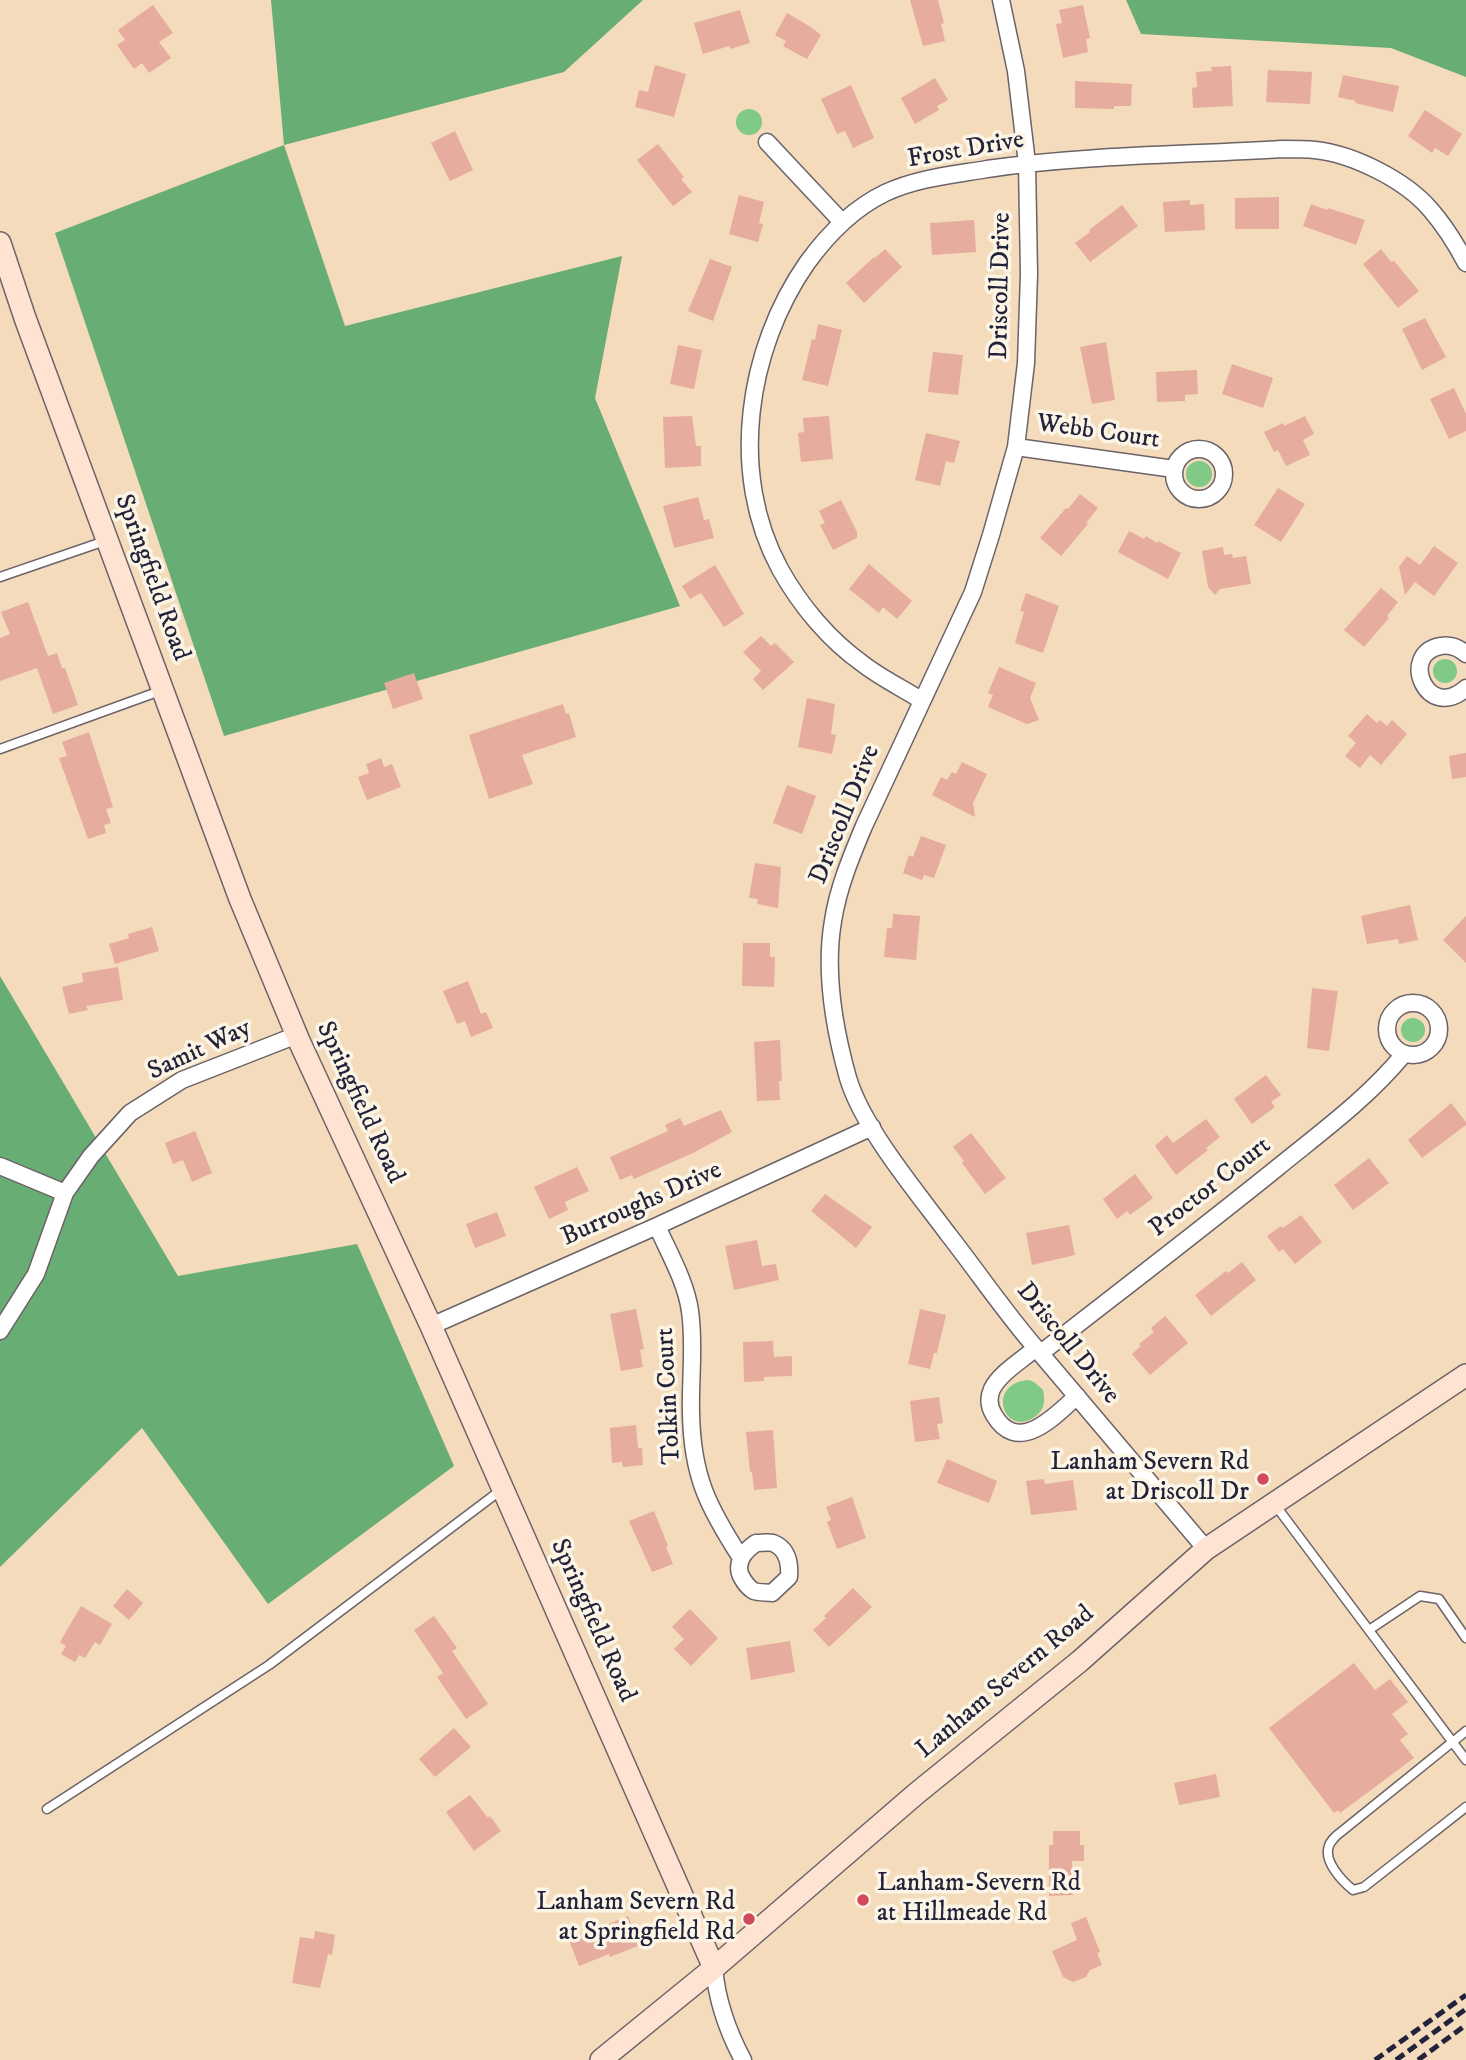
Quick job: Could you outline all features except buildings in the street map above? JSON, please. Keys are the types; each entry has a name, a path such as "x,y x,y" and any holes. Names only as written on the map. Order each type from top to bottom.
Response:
{"street":[{"name":"Driscoll Drive","path":"1001,0 1016,71 1027,163 1027,351 1016,447 992,535 972,592 848,865 832,923 831,994 849,1081 872,1127 936,1219 1038,1351 1206,1549"},
{"path":"766,142 841,221"},
{"name":"Frost Drive","path":"921,700 862,664 810,614 780,568 769,544 754,485 750,440 753,399 769,336 782,303 798,276 841,221 885,193 917,181 1027,163 1282,149 1317,150 1365,166 1398,181 1417,196 1440,221 1466,263"},
{"name":"Springfield Road","path":"0,243 240,899 296,1035 431,1326 714,1968"},
{"name":"Webb Court","path":"1016,447 1174,469"},
{"path":"1464,647 1435,647 1423,658 1419,674 1426,689 1433,695 1451,697 1466,688"},
{"name":"Samit Way","path":"0,1331 36,1274 65,1193 91,1156 130,1113 183,1080 296,1035"},
{"name":"Proctor Court","path":"1038,1351 1245,1194 1359,1101 1404,1054"},
{"name":"Burroughs Drive","path":"431,1326 872,1127"},
{"path":"0,1167 65,1193"},
{"name":"Tolkin Court","path":"657,1226 690,1310 693,1352 691,1412 693,1449 699,1478 709,1506 741,1558"},
{"path":"1038,1351 1003,1376 991,1392 989,1401 999,1423 1007,1431 1025,1433 1055,1416 1077,1396"},
{"name":"Lanham Severn Road","path":"601,2060 714,1968 917,1793 1080,1661 1206,1549 1466,1375"},
{"path":"714,1968 721,2011 728,2032 743,2060"}],"lane":[{"path":"0,577 107,540"},
{"path":"0,749 163,690"},
{"path":"47,1809 269,1665 503,1489"},
{"path":"1274,1503 1466,1760"},
{"path":"1369,1630 1420,1596 1429,1596 1439,1599 1466,1638"},
{"path":"1466,1731 1336,1836 1329,1844 1328,1857 1344,1883 1353,1890 1364,1887 1466,1807"}],"green space":[{"path":"271,0 643,0 564,72 284,145"},
{"path":"1126,0 1466,0 1466,77 1391,48 1141,34"},
{"path":"749,109 758,113 762,122 758,131 749,135 740,131 736,122 740,113"},
{"path":"284,145 345,326 622,256 595,398 680,606 224,736 55,233"},
{"path":"1199,461 1208,465 1212,474 1208,483 1199,487 1190,483 1186,474 1190,465"},
{"path":"1445,659 1454,662 1457,671 1454,680 1445,683 1436,680 1433,671 1436,662"},
{"path":"0,976 178,1276 357,1244 454,1466 268,1604 142,1428 0,1567"},
{"path":"1408,1018 1418,1018 1425,1025 1425,1035 1418,1042 1408,1042 1401,1035 1401,1025"},
{"path":"1029,1380 1043,1390 1043,1407 1036,1416 1025,1421 1016,1421 1008,1416 1003,1399 1007,1390 1015,1383"}],"railway":[{"path":"1375,2060 1466,1995"},
{"path":"1396,2060 1466,2009"},
{"path":"1418,2060 1466,2025"}],"place":[{"name":"Lanham Severn Rd at Driscoll Dr","path":"1263,1479"},
{"name":"Lanham-Severn Rd at Hillmeade Rd","path":"863,1900"},
{"name":"Lanham Severn Rd at Springfield Rd","path":"749,1919"}]}
